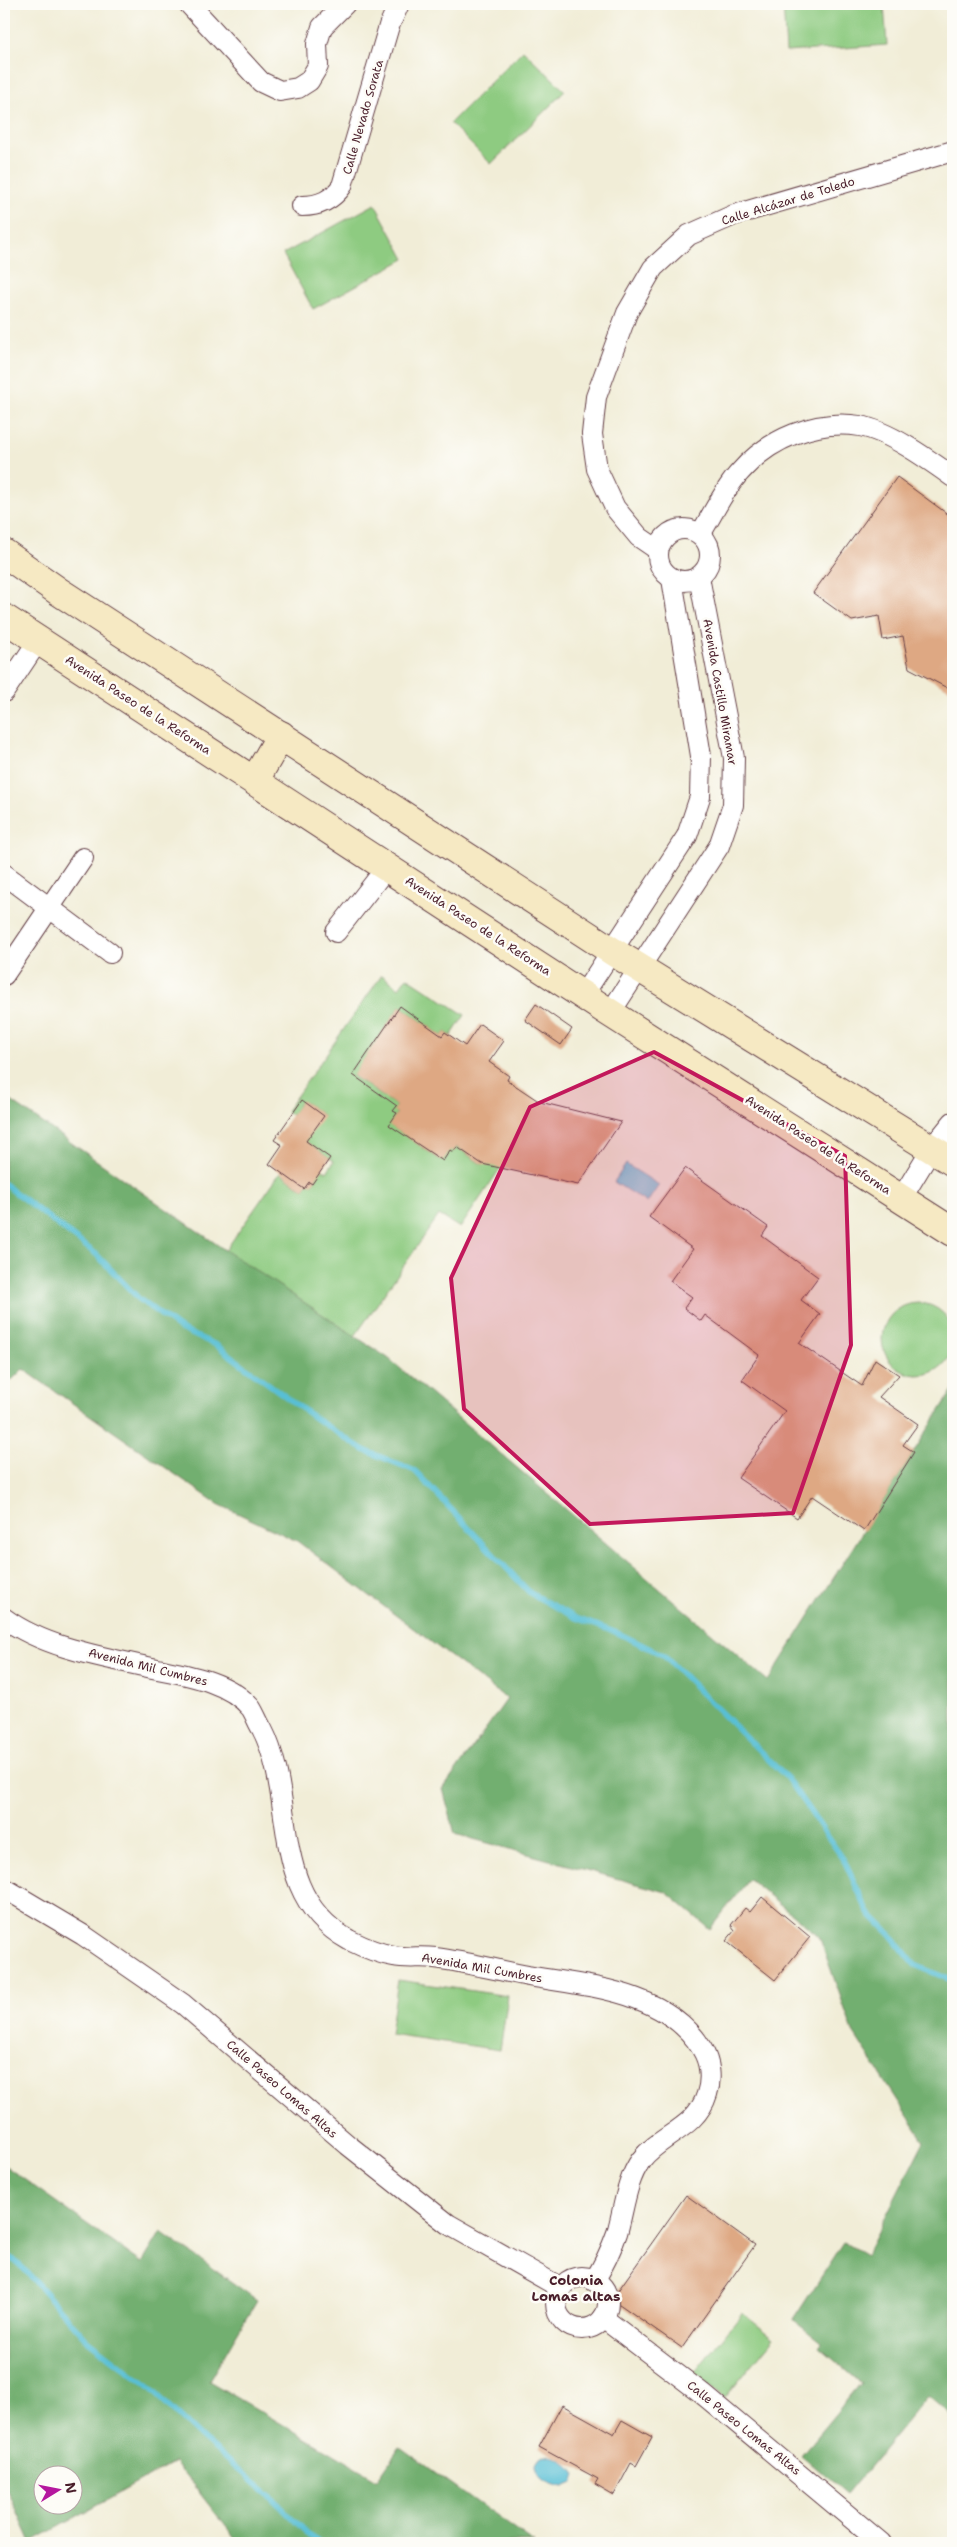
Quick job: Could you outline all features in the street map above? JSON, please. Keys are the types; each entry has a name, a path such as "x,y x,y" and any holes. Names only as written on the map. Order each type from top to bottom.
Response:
{"main road":[{"path":"4,553 58,591 612,951 942,1155"},
{"name":"Avenida Paseo de la Reforma","path":"4,618 610,1013 953,1232"},
{"path":"255,780 281,735"}],"street":[{"path":"189,4 261,82 280,91 298,88 310,81 318,66 318,44 322,27 345,4"},
{"name":"Calle Nevado Sorata","path":"302,206 321,204 329,200 342,186 389,26 399,4"},
{"name":"Calle Alcázar de Toledo","path":"658,550 639,537 615,508 597,469 592,434 596,397 627,313 653,268 689,235 734,215 953,151"},
{"path":"700,533 738,474 760,452 784,438 820,425 860,426 902,443 953,477"},
{"path":"679,528 690,528 700,533 708,542 711,553 706,571 699,577 686,582 672,579 661,569 658,560 658,550 662,540 669,532 679,528"},
{"name":"Avenida Castillo Miramar","path":"610,1013 719,846 733,805 734,758 699,577"},
{"path":"583,995 687,836 700,797 700,756 672,579"},
{"path":"4,692 38,641"},
{"path":"4,975 83,858"},
{"path":"336,932 387,867"},
{"path":"4,874 110,953"},
{"path":"901,1199 942,1155 953,1122"},
{"name":"Avenida Mil Cumbres","path":"4,1618 19,1630 56,1644 204,1679 234,1694 251,1709 267,1739 276,1768 289,1852 299,1887 319,1917 349,1940 393,1956 432,1957 633,1997 661,2010 681,2024 696,2039 706,2056 710,2077 707,2095 700,2109 682,2128 642,2160 628,2187 608,2259 594,2280"},
{"name":"Calle Paseo Lomas Altas","path":"4,1888 83,1935 183,2004 348,2145 448,2224 561,2288"},
{"path":"580,2277 594,2280 607,2297 608,2308 603,2318 596,2325 587,2329 577,2329 567,2325 560,2317 557,2308 557,2297 561,2288 566,2283 580,2277"},
{"name":"Calle Paseo Lomas Altas","path":"603,2318 699,2390 881,2543"}],"highlighted area":[{"path":"654,1052 845,1156 851,1345 793,1513 590,1524 464,1409 451,1278 530,1107"}],"green space":[{"path":"783,4 884,4 887,45 786,52"},
{"path":"523,50 565,91 491,164 450,123"},
{"path":"375,204 405,259 313,309 283,254"},
{"path":"382,975 399,988 407,977 465,1015 451,1036 445,1032 442,1036 400,1006 353,1076 397,1106 394,1111 397,1113 390,1125 442,1161 450,1149 453,1152 457,1147 481,1164 506,1160 460,1228 439,1215 355,1336 225,1251 280,1173 304,1189 309,1182 312,1184 317,1177 314,1175 319,1167 327,1172 334,1161 297,1135 324,1116 302,1100 292,1115 286,1111"},
{"path":"4,1096 225,1250 388,1358 768,1681 953,1390 953,2418 928,2396 847,2494 801,2455 861,2383 819,2347 822,2343 793,2320 844,2242 866,2255 924,2141 853,2032 819,1936 749,1879 710,1929 666,1892 455,1834 443,1789 507,1699 297,1541 218,1504 23,1369 4,1388"},
{"path":"918,1303 938,1309 948,1319 954,1339 948,1359 938,1369 918,1375 898,1369 888,1359 882,1339 888,1319 898,1309"},
{"path":"398,1980 508,1996 500,2050 390,2034"},
{"path":"4,2165 142,2263 161,2232 257,2300 209,2381 377,2480 400,2447 534,2543 239,2543 175,2462 82,2514 82,2464 32,2464 32,2514 81,2514 31,2542 4,2483"},
{"path":"742,2313 774,2338 724,2399 694,2373"}],"water":[{"path":"626,1164 659,1185 647,1203 614,1182"},
{"path":"545,2455 558,2458 571,2467 576,2474 573,2483 564,2487 554,2485 541,2478 535,2464 540,2457"}],"building":[{"path":"897,477 953,518 953,691 909,668 903,636 883,640 879,616 852,621 813,593"},
{"path":"536,1004 572,1029 561,1045 525,1020"},
{"path":"400,1006 442,1036 445,1032 465,1046 480,1024 504,1041 489,1062 509,1076 507,1080 540,1102 621,1122 578,1185 482,1164 457,1147 453,1152 450,1150 443,1161 389,1125 397,1113 393,1111 397,1106 353,1075"},
{"path":"302,1100 324,1116 306,1141 330,1158 312,1184 309,1182 304,1189 269,1164 282,1145 274,1140"},
{"path":"685,1168 768,1227 762,1236 818,1277 801,1300 820,1314 799,1343 862,1386 875,1359 899,1375 879,1397 918,1424 903,1445 914,1452 864,1531 812,1496 797,1518 738,1478 785,1411 742,1380 759,1355 705,1315 701,1321 684,1308 692,1297 670,1281 693,1249 649,1217"},
{"path":"762,1897 810,1937 775,1980 726,1941 735,1930 731,1925 745,1908 750,1912"},
{"path":"686,2195 755,2245 682,2348 612,2299"},
{"path":"562,2405 614,2434 622,2420 652,2437 636,2466 631,2463 614,2495 595,2484 598,2479 539,2447"}],"waterway":[{"path":"4,1184 96,1254 139,1299 180,1329 216,1345 316,1419 364,1450 415,1471 530,1593 576,1618 620,1634 663,1655 786,1777 844,1860 868,1912 889,1933 915,1965 953,1981"},
{"path":"4,2251 26,2271 87,2340 149,2387 204,2440 268,2494 307,2533 323,2543"}],"district":[{"name":"Colonia Lomas altas","path":"576,2288"}]}
